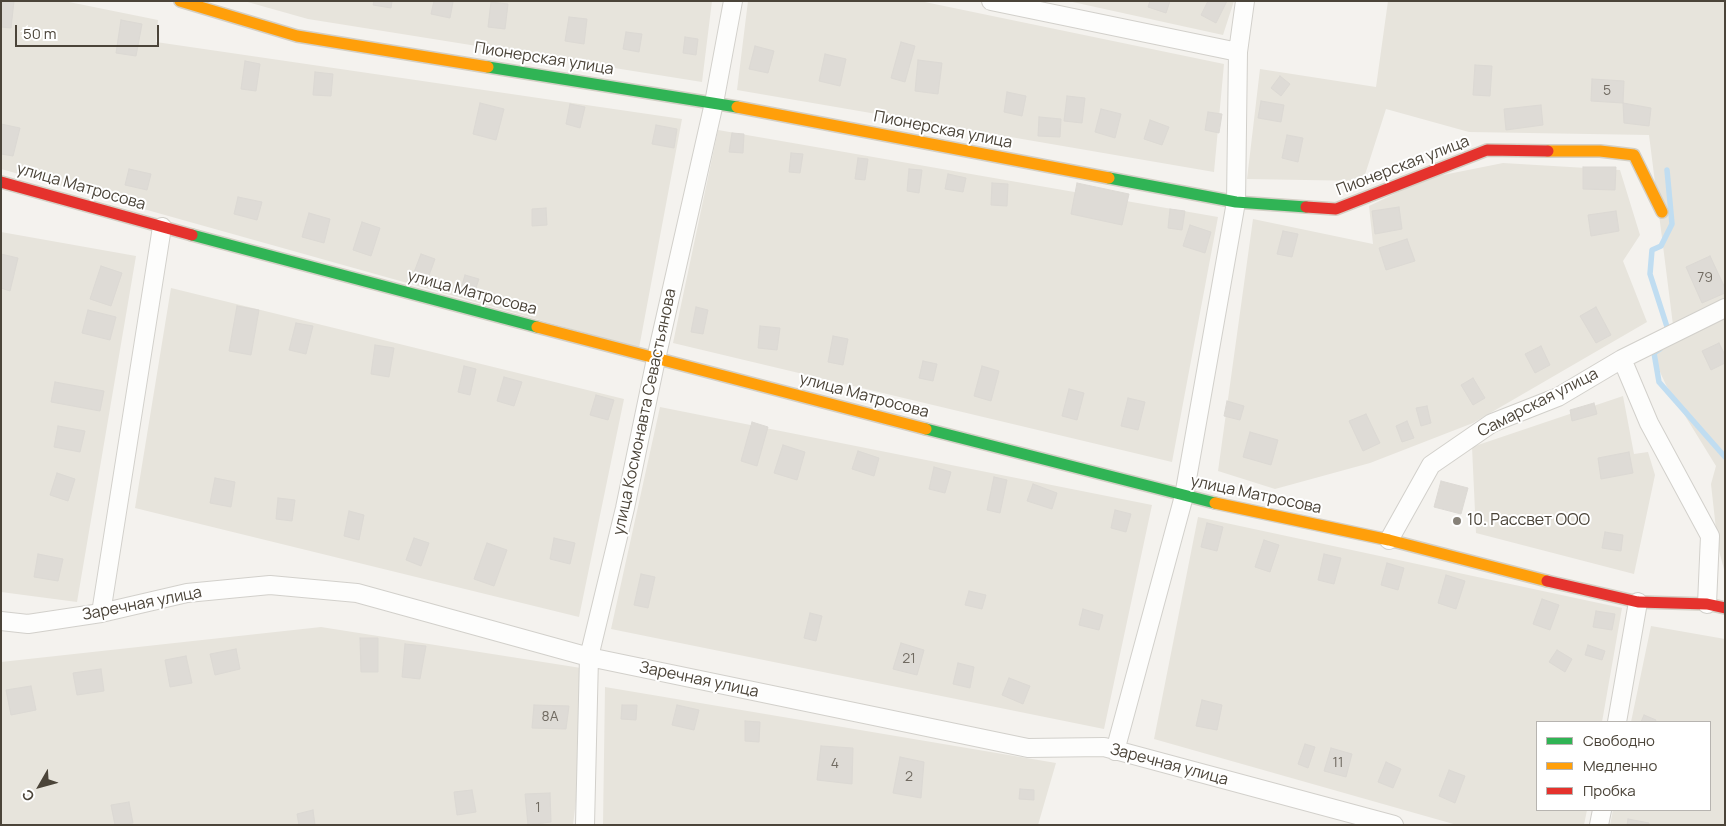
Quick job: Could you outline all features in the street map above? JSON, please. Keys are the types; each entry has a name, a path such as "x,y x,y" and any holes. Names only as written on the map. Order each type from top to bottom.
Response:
{"main road":[{"name":"Пионерская улица","path":"180,1 298,36 714,103 1236,202 1336,209 1487,150 1600,151 1634,155 1662,212"},
{"name":"улица Матросова","path":"1,182 656,359 1184,496 1389,540 1514,573 1638,602 1707,604 1725,608"}],"street":[{"name":"улица Космонавта Севастьянова","path":"586,825 589,657 625,508 656,359 714,103 733,1"},
{"path":"991,1 1238,52"},
{"path":"1115,751 1184,496 1236,202 1238,52 1245,1"},
{"path":"101,613 162,227"},
{"name":"Самарская улица","path":"1389,540 1431,465 1492,423 1558,397 1622,359 1725,308"},
{"path":"1622,359 1649,423 1710,536 1707,604"},
{"name":"Заречная улица","path":"1,621 28,624 101,613 186,593 270,585 357,593 589,657 1028,748 1104,747 1394,825"},
{"path":"1617,721 1638,602"},
{"path":"1599,825 1602,811"}],"shaded area":[{"path":"1,1 64,1 158,20 156,42 682,119 639,348 1,169"},
{"path":"244,1 712,1 702,82 308,19"},
{"path":"748,1 920,1 1224,64 1214,172 737,90"},
{"path":"1068,1 1234,1 1223,35"},
{"path":"1388,1 1725,1 1725,302 1673,325 1649,135 1469,132 1386,109 1363,181 1247,179 1260,69 1376,87"},
{"path":"718,130 1218,217 1172,462 673,343"},
{"path":"1503,163 1620,170 1640,235 1623,261 1647,322 1473,423 1370,463 1275,489 1218,471 1253,219 1373,244 1369,206 1428,178"},
{"path":"1,232 136,256 77,602 1,592"},
{"path":"171,288 624,399 579,617 135,508"},
{"path":"1725,308 1725,573 1718,547 1711,484 1716,466 1666,385 1650,350"},
{"path":"1623,396 1634,454 1648,452 1655,475 1634,574 1476,533 1472,447"},
{"path":"660,407 1152,505 1104,729 611,629"},
{"path":"1198,517 1622,608 1602,721 1536,721 1536,811 1587,811 1584,825 1457,825 1154,739"},
{"path":"1651,626 1725,639 1725,825 1610,825 1613,811 1711,811 1711,721 1631,721"},
{"path":"321,627 581,668 582,753 573,825 1,825 1,662"},
{"path":"605,687 1056,763 1038,825 603,825"}],"building":[{"path":"1,1 14,1 11,28 1,27"},
{"path":"374,1 392,1 391,8 373,5"},
{"path":"434,1 453,2 450,18 431,14"},
{"path":"1150,1 1170,1 1166,13 1148,7"},
{"path":"1208,1 1227,1 1216,23 1201,15"},
{"path":"491,2 508,4 505,29 488,27"},
{"path":"569,17 587,19 584,44 565,41"},
{"path":"121,20 142,24 136,56 116,53"},
{"path":"626,32 642,34 639,52 623,49"},
{"path":"685,37 698,39 696,55 683,53"},
{"path":"901,42 915,46 905,82 891,78"},
{"path":"755,46 774,51 768,73 749,69"},
{"path":"825,54 846,59 840,86 819,81"},
{"path":"918,60 942,63 938,94 915,91"},
{"path":"245,61 260,64 256,91 241,89"},
{"path":"1475,65 1492,66 1490,96 1473,95"},
{"path":"315,72 333,74 331,96 313,95"},
{"path":"1280,76 1290,84 1281,96 1271,88"},
{"path":"1592,79 1624,81 1623,103 1591,101"},
{"path":"1007,92 1026,96 1022,116 1004,112"},
{"path":"1067,96 1085,98 1082,123 1064,121"},
{"path":"1261,101 1284,105 1281,122 1258,118"},
{"path":"480,103 504,109 496,140 473,134"},
{"path":"1623,103 1651,108 1649,126 1624,123"},
{"path":"570,104 585,107 580,128 566,124"},
{"path":"1541,105 1543,125 1506,130 1504,109"},
{"path":"1101,109 1121,114 1115,138 1095,132"},
{"path":"1208,112 1222,114 1219,133 1205,130"},
{"path":"1039,117 1061,119 1060,137 1038,136"},
{"path":"1150,120 1169,127 1162,145 1144,139"},
{"path":"1,124 20,128 13,156 1,154"},
{"path":"656,125 677,129 674,148 652,144"},
{"path":"732,133 744,134 743,153 729,152"},
{"path":"1287,135 1303,138 1298,162 1282,158"},
{"path":"791,153 803,154 800,173 789,172"},
{"path":"858,158 868,159 865,180 855,179"},
{"path":"1583,167 1616,167 1615,190 1583,189"},
{"path":"129,169 151,174 147,190 125,185"},
{"path":"909,169 922,170 919,193 907,191"},
{"path":"948,174 966,178 963,192 945,189"},
{"path":"992,183 1008,184 1007,206 991,205"},
{"path":"1077,183 1129,194 1122,225 1071,214"},
{"path":"238,197 262,202 257,220 234,214"},
{"path":"1399,207 1402,229 1375,234 1372,211"},
{"path":"546,208 547,225 532,226 532,209"},
{"path":"1170,209 1185,211 1182,230 1168,228"},
{"path":"1616,211 1619,231 1591,236 1588,215"},
{"path":"309,213 330,219 324,243 302,237"},
{"path":"362,222 380,228 371,256 353,250"},
{"path":"1190,225 1211,232 1205,253 1183,246"},
{"path":"1283,231 1298,234 1292,257 1277,254"},
{"path":"1407,239 1415,261 1386,270 1379,248"},
{"path":"1,254 18,258 10,291 1,288"},
{"path":"421,254 435,259 427,281 413,275"},
{"path":"1710,256 1725,288 1725,293 1702,303 1686,267"},
{"path":"101,266 122,273 111,306 90,299"},
{"path":"465,275 479,279 473,296 460,292"},
{"path":"237,306 259,310 251,355 229,351"},
{"path":"696,307 708,310 703,334 691,332"},
{"path":"1596,307 1611,335 1596,343 1580,316"},
{"path":"88,310 116,317 110,340 82,333"},
{"path":"296,323 313,326 306,354 289,350"},
{"path":"760,326 780,328 777,350 758,348"},
{"path":"833,336 848,339 843,365 828,362"},
{"path":"1719,343 1725,355 1725,363 1711,370 1702,351"},
{"path":"375,345 394,348 389,377 371,374"},
{"path":"1541,346 1550,365 1535,373 1525,354"},
{"path":"923,361 937,364 933,381 919,378"},
{"path":"464,366 476,369 470,395 458,392"},
{"path":"982,366 999,371 991,401 974,396"},
{"path":"504,377 522,382 514,406 497,401"},
{"path":"1473,378 1485,398 1473,405 1461,385"},
{"path":"55,382 104,391 100,411 51,402"},
{"path":"1069,389 1084,393 1077,420 1062,416"},
{"path":"596,395 614,400 608,420 590,415"},
{"path":"1128,398 1145,402 1138,430 1121,426"},
{"path":"1227,401 1244,406 1240,420 1224,416"},
{"path":"1594,403 1597,414 1572,421 1570,410"},
{"path":"1427,406 1431,423 1421,426 1416,408"},
{"path":"1366,414 1380,443 1363,451 1349,421"},
{"path":"1407,421 1414,438 1402,442 1396,426"},
{"path":"752,422 768,427 757,466 741,461"},
{"path":"58,426 85,431 80,452 54,447"},
{"path":"1250,432 1278,440 1271,465 1243,457"},
{"path":"783,445 805,452 797,480 774,473"},
{"path":"858,451 879,458 874,476 852,469"},
{"path":"1629,452 1633,473 1601,479 1598,458"},
{"path":"934,467 951,472 945,493 929,489"},
{"path":"57,473 75,479 68,501 50,495"},
{"path":"994,477 1007,480 1000,513 987,510"},
{"path":"215,478 235,482 231,507 210,503"},
{"path":"1441,481 1468,488 1461,514 1434,507"},
{"path":"1033,484 1057,493 1052,509 1027,501"},
{"path":"278,498 295,500 292,521 276,519"},
{"path":"1115,510 1131,514 1126,532 1111,528"},
{"path":"349,511 364,515 359,540 344,536"},
{"path":"1207,523 1223,527 1217,551 1201,547"},
{"path":"1605,532 1623,535 1621,551 1602,548"},
{"path":"414,538 429,543 421,566 406,560"},
{"path":"554,538 575,543 570,564 550,559"},
{"path":"1264,540 1279,545 1270,572 1255,567"},
{"path":"487,543 507,550 494,586 474,579"},
{"path":"38,554 63,559 58,581 34,577"},
{"path":"1324,554 1341,558 1334,584 1318,580"},
{"path":"1387,563 1404,568 1398,590 1381,585"},
{"path":"641,574 655,577 648,608 634,605"},
{"path":"1446,575 1465,581 1456,609 1438,603"},
{"path":"969,591 986,595 982,609 965,605"},
{"path":"1542,599 1559,605 1550,630 1533,624"},
{"path":"1083,609 1103,615 1099,630 1079,625"},
{"path":"1596,611 1615,614 1612,630 1593,627"},
{"path":"810,613 822,616 816,641 804,638"},
{"path":"360,638 378,638 378,672 361,672"},
{"path":"901,643 924,650 917,675 893,669"},
{"path":"405,644 426,646 420,679 402,677"},
{"path":"1588,645 1605,651 1602,660 1585,655"},
{"path":"236,649 240,669 215,675 210,654"},
{"path":"1557,650 1572,659 1565,672 1549,662"},
{"path":"186,656 192,683 170,687 165,660"},
{"path":"958,663 974,667 970,688 953,684"},
{"path":"101,669 104,691 77,695 73,673"},
{"path":"1009,678 1030,686 1023,704 1002,695"},
{"path":"31,686 36,710 11,715 6,690"},
{"path":"1202,700 1222,705 1217,730 1196,726"},
{"path":"534,705 569,706 566,729 532,728"},
{"path":"622,705 637,705 636,720 621,719"},
{"path":"677,705 699,710 694,730 672,725"},
{"path":"1644,715 1656,720 1656,721 1641,721"},
{"path":"745,721 760,722 759,742 745,741"},
{"path":"1305,744 1315,747 1308,768 1298,764"},
{"path":"821,746 853,748 852,784 817,780"},
{"path":"1331,748 1352,754 1346,777 1324,771"},
{"path":"900,757 924,762 921,798 893,793"},
{"path":"1386,762 1401,769 1393,788 1378,782"},
{"path":"1449,770 1465,776 1455,803 1439,796"},
{"path":"1020,789 1034,790 1034,800 1019,799"},
{"path":"472,790 476,812 457,815 454,792"},
{"path":"550,793 551,822 528,825 525,794"},
{"path":"129,802 133,823 115,825 111,805"},
{"path":"313,810 315,825 299,825 297,814"},
{"path":"1628,819 1649,823 1649,825 1627,825"}],"waterway":[{"path":"1667,170 1672,224 1661,246 1652,250 1650,274 1669,333"},
{"path":"1660,349 1654,353 1659,382 1725,457"}],"traffic: fast":[{"path":"488,67 737,107"},
{"path":"1109,178 1236,202 1306,207"},
{"path":"192,235 537,327"},
{"path":"926,429 1215,503"}],"traffic: slow":[{"path":"180,1 297,36 488,67"},
{"path":"737,107 1109,178"},
{"path":"1548,151 1600,151 1634,155 1662,212"},
{"path":"537,327 926,429"},
{"path":"1215,503 1389,540 1547,581"}],"traffic: jam":[{"path":"1306,207 1336,209 1487,150 1548,151"},
{"path":"1,182 192,235"},
{"path":"1547,581 1638,602 1707,604 1725,608"}],"place":[{"name":"10. Рассвет ООО","path":"1457,521"}]}
